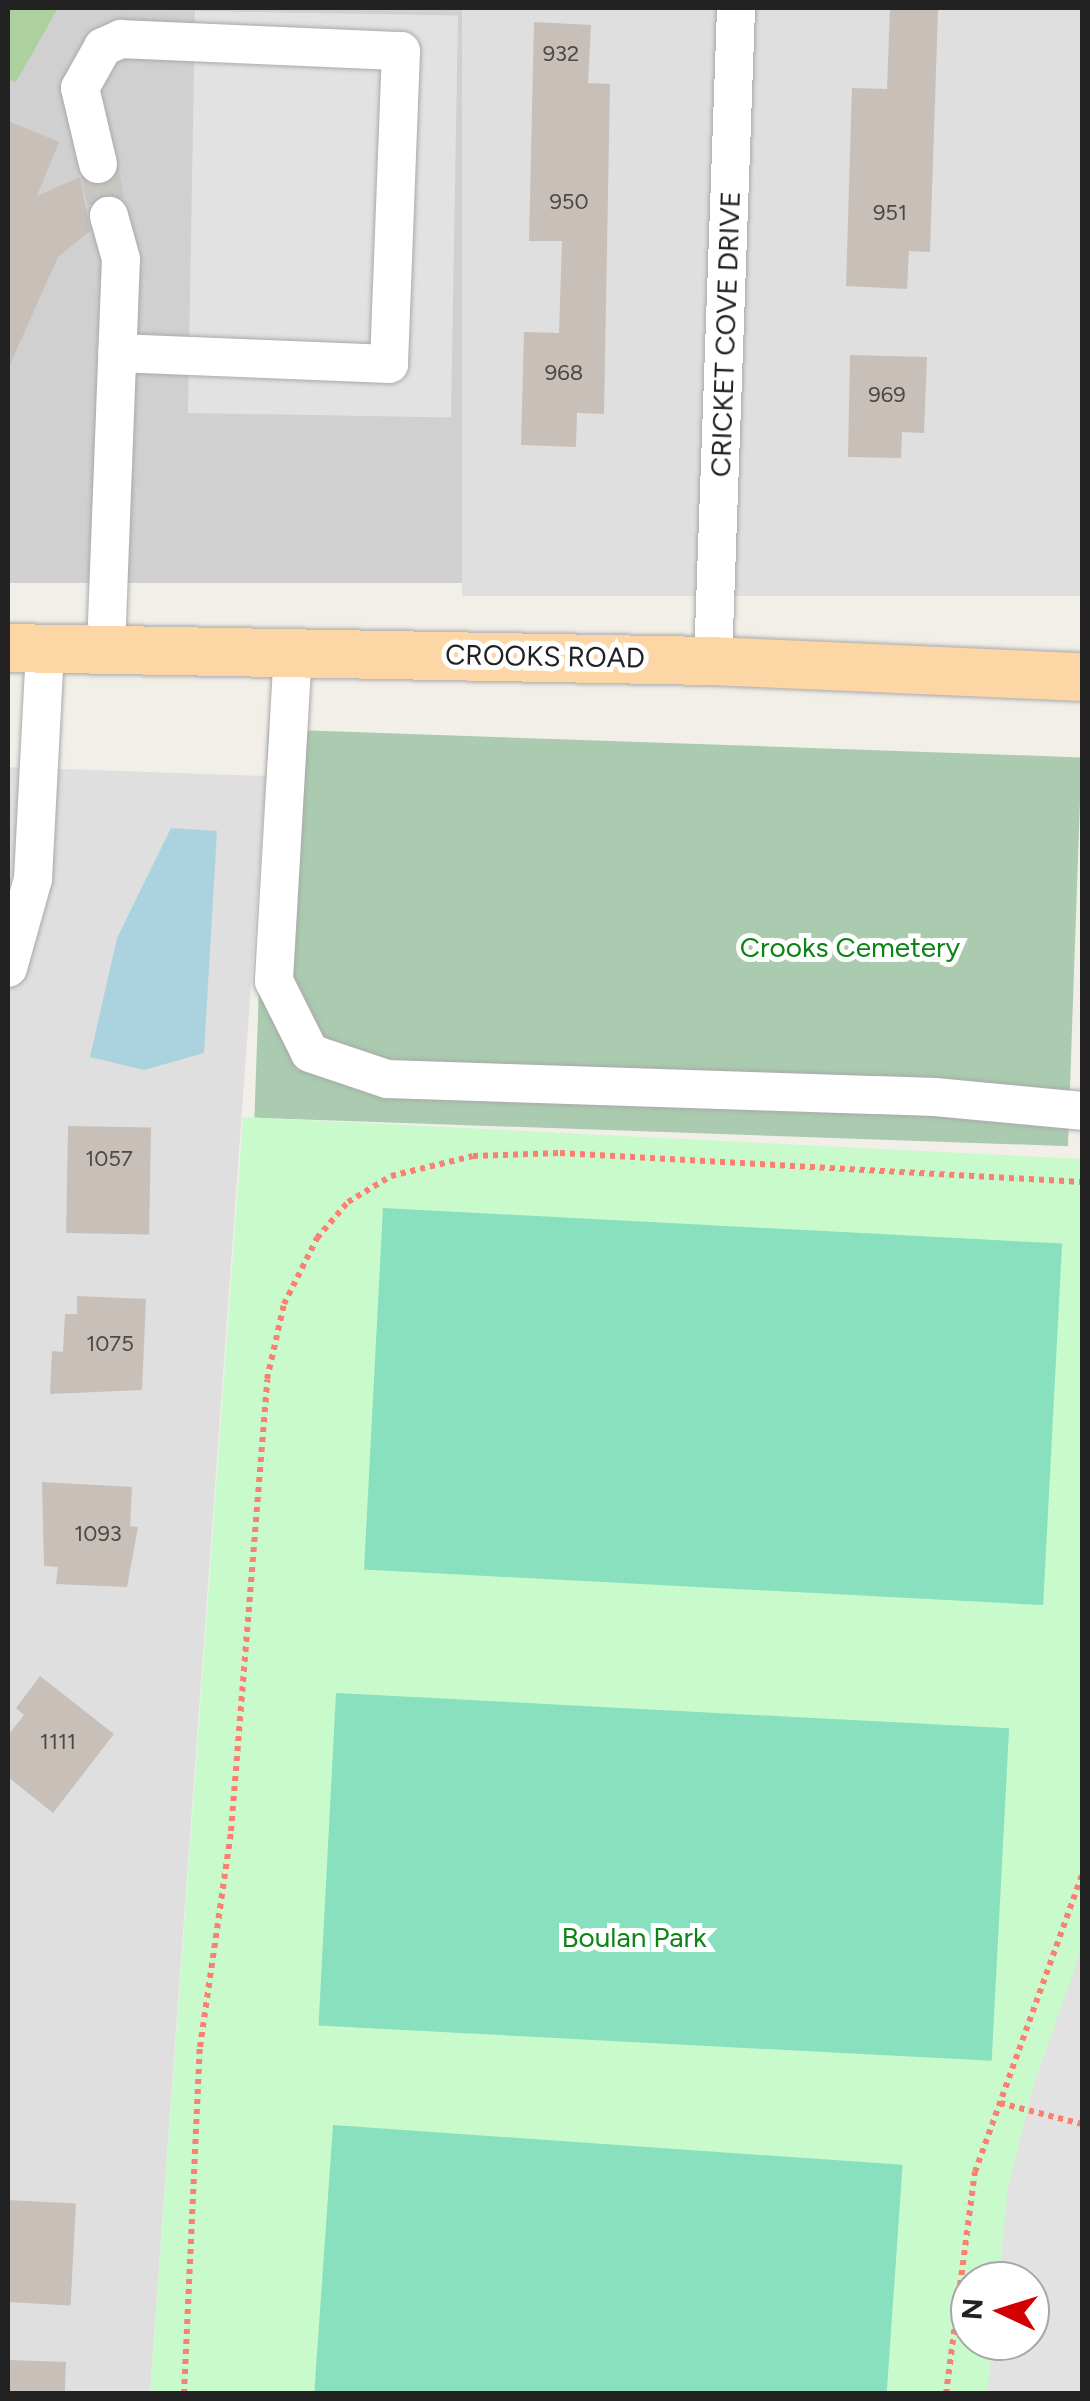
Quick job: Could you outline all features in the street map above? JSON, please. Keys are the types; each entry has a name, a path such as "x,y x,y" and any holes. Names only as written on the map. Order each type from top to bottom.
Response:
{"main road":[{"name":"CROOKS ROAD","path":"26,648 293,650 713,661 1082,678"}],"street":[{"name":"CRICKET COVE DRIVE","path":"713,661 736,8"},
{"path":"98,164 80,88 96,56 121,39 401,51 389,364 117,354"},
{"path":"106,648 121,260 109,216"},
{"path":"8,968 33,879 26,648"},
{"path":"293,650 274,981 310,1054 387,1079 935,1097 1082,1110"}],"path":[{"path":"184,2394 200,2047 231,1831 266,1378 284,1304 317,1238 348,1202 391,1176 473,1156 560,1153 1082,1182"},
{"path":"946,2394 974,2172 1082,1874"},
{"path":"1000,2103 1082,2124"}],"shaded area":[{"path":"8,8 462,8 462,583 8,583"},
{"path":"462,8 1082,8 1082,596 462,596"},
{"path":"195,11 458,16 451,418 188,413"},
{"path":"8,767 266,776 150,2393 8,2394"},
{"path":"1082,1947 1082,2393 987,2393 991,2361 1050,2361 1050,2261 1001,2261 1008,2186 1033,2088"}],"green space":[{"path":"8,8 58,8 16,82 8,80"},
{"name":"Crooks Cemetery","path":"268,729 1082,757 1068,1146 254,1118"},
{"name":"Boulan Park","path":"243,1117 1082,1159 1082,2393 150,2394"},
{"path":"383,1208 1062,1244 1043,1605 364,1570"},
{"path":"336,1693 1009,1728 992,2061 319,2026"},
{"path":"333,2125 903,2165 887,2394 314,2392"}],"water":[{"path":"171,828 217,831 204,1053 144,1070 90,1057 117,938"}],"building":[{"path":"890,8 938,10 930,252 909,251 907,289 846,286 852,88 887,89"},
{"path":"534,22 591,25 588,83 610,84 604,414 577,413 576,447 521,445 524,332 559,333 562,241 529,241"},
{"path":"8,121 59,142 37,196 80,177 90,231 58,257 8,369"},
{"path":"850,355 927,357 924,433 902,432 901,458 848,457"},
{"path":"68,1126 151,1127 149,1234 66,1233"},
{"path":"77,1296 146,1299 142,1390 50,1394 52,1351 63,1352 65,1314 77,1314"},
{"path":"42,1482 132,1487 130,1526 138,1527 127,1587 56,1584 58,1567 44,1566"},
{"path":"40,1676 114,1734 53,1813 8,1777 8,1735 24,1715 16,1708"},
{"path":"8,2200 76,2204 71,2305 8,2302"},
{"path":"8,2360 66,2362 65,2394 8,2394"}],"tunnel":[{"path":"98,164 109,216"}]}
